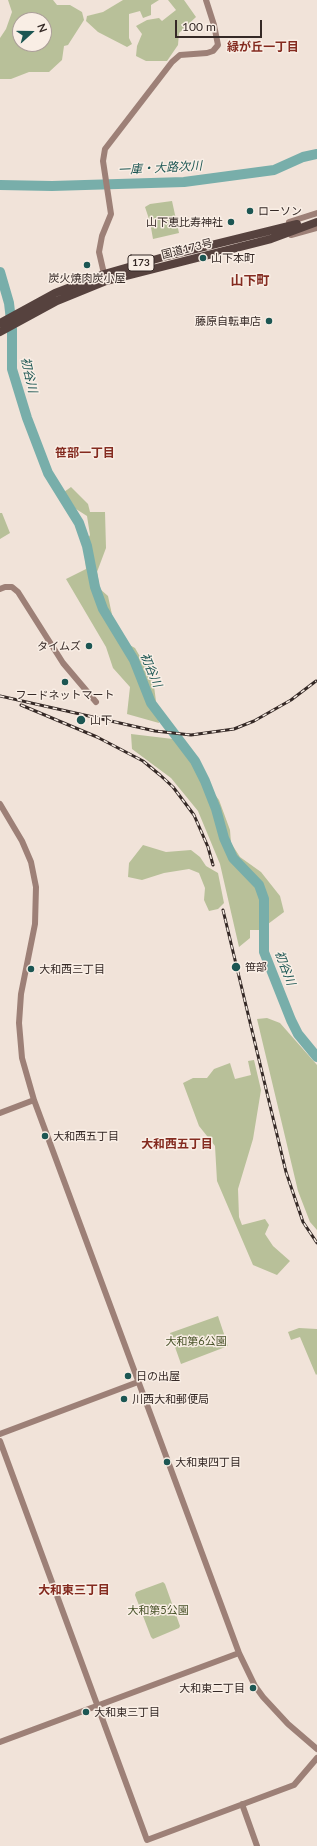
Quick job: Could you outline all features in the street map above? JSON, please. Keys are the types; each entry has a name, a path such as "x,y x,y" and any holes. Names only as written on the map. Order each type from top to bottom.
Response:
{"highway":[{"name":"国道173号","path":"1,327 105,277 167,256 317,218"},
{"name":"国道173号","path":"105,277 271,238 317,222"}],"street":[{"path":"105,277 99,252 102,236 111,214 104,166 105,149 172,62 180,55 207,53 212,51 218,45 214,25 206,0"},
{"path":"271,230 317,213"},
{"path":"271,238 317,228"},
{"path":"0,589 8,586 14,588 18,592 63,663 96,702"},
{"path":"0,804 22,842 31,862 37,893 35,924 22,994 19,1023 22,1058 34,1100 239,1653 255,1686 263,1697 288,1724 317,1749"},
{"path":"0,1113 34,1100"},
{"path":"0,1434 138,1382"},
{"path":"0,1441 147,1840 294,1785 317,1758"},
{"path":"0,1742 239,1653"},
{"path":"242,1804 257,1846"}],"green space":[{"path":"8,0 53,0 57,5 70,5 82,12 84,20 68,45 64,46 62,60 49,72 29,72 11,79 0,79 0,38 6,29 12,12"},
{"path":"123,0 159,0 151,5 151,15 143,18 140,11 129,14 129,38 132,44 127,47 98,32 86,21 87,16 103,12"},
{"path":"168,0 184,0 196,17 179,33 178,45 167,61 146,61 136,56 137,46 142,34 136,26 147,20 159,18 162,21 176,10"},
{"path":"172,201 179,233 153,239 150,222 145,207 150,204"},
{"path":"71,487 88,504 90,512 105,512 106,548 97,572 100,589 108,596 117,638 135,648 153,679 159,723 127,714 130,687 113,668 106,647 66,579 86,569 84,545 90,535 87,516 76,509 64,492"},
{"path":"0,513 2,513 10,533 0,539"},
{"path":"131,734 173,739 219,800 230,830 231,843 240,857 261,872 280,896 284,912 260,930 250,930 250,938 239,947 220,864 198,811 171,778 132,749"},
{"path":"143,845 166,852 191,850 200,857 206,866 218,873 224,903 218,909 209,911 204,900 205,888 199,873 189,869 164,873 142,880 128,877 129,863"},
{"path":"267,1018 280,1023 317,1065 317,1230 310,1222 298,1191 257,1019"},
{"path":"254,1060 261,1090 253,1139 238,1189 239,1217 242,1225 265,1219 269,1225 265,1234 273,1246 290,1261 277,1275 253,1265 217,1181 215,1146 199,1126 183,1083 193,1078 207,1078 214,1069 230,1063 235,1079 251,1075 248,1061"},
{"name":"大和第6公園","path":"218,1316 228,1346 181,1364 170,1333"},
{"path":"299,1328 317,1329 316,1375 300,1337 291,1340 288,1332"},
{"name":"大和第5公園","path":"163,1582 180,1626 179,1628 153,1639 135,1595 136,1592"}],"waterway":[{"name":"一庫・大路次川","path":"0,185 52,186 184,182 274,170 303,157 317,154"},
{"name":"初谷川","path":"0,272 9,303 12,329 12,369 27,418 48,473 79,523 87,546 95,587 103,609 134,660 151,703 195,761 216,809 224,838 233,858 259,885 264,899 264,952 298,1034 317,1057"}],"railway":[{"path":"0,696 155,731 191,735 234,729 254,721 291,700 316,681"},
{"path":"21,705 97,737 143,761 160,775 173,787 194,815 208,847 213,865"},
{"path":"223,910 286,1172 303,1222 317,1243"}],"place":[{"name":"ローソン","path":"250,211"},
{"name":"山下恵比寿神社","path":"231,222"},
{"name":"山下本町","path":"203,258"},
{"name":"炭火焼肉炭小屋","path":"87,265"},
{"name":"藤原自転車店","path":"269,321"},
{"name":"タイムズ","path":"89,646"},
{"name":"フードネットマート","path":"65,682"},
{"name":"山下","path":"81,720"},
{"name":"笹部","path":"236,967"},
{"name":"大和西三丁目","path":"31,969"},
{"name":"大和西五丁目","path":"45,1136"},
{"name":"日の出屋","path":"128,1376"},
{"name":"川西大和郵便局","path":"124,1399"},
{"name":"大和東四丁目","path":"167,1462"},
{"name":"大和東二丁目","path":"253,1688"},
{"name":"大和東三丁目","path":"86,1712"}],"district":[{"name":"緑が丘一丁目","path":"263,47"},
{"name":"山下町","path":"250,281"},
{"name":"笹部一丁目","path":"85,453"},
{"name":"大和西五丁目","path":"177,1144"},
{"name":"大和東三丁目","path":"74,1590"}]}
